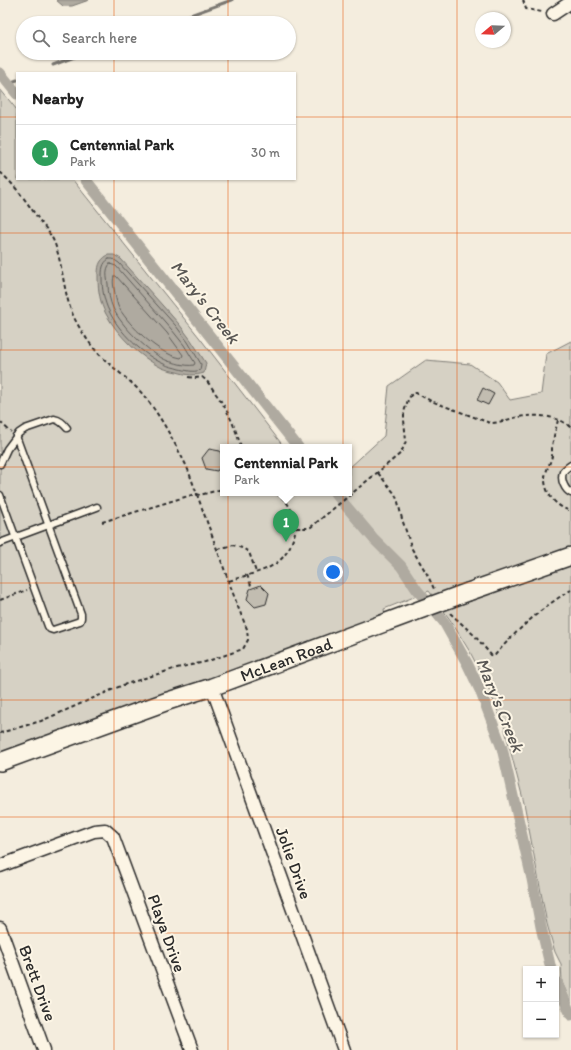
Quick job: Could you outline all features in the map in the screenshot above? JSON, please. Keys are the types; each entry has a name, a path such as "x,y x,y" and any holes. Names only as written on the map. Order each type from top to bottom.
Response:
{"street":[{"path":"553,14 571,2"},
{"name":"McLean Road","path":"0,762 168,701 212,687 468,592 571,556"},
{"name":"Jolie Drive","path":"212,687 344,1050"},
{"name":"Playa Drive","path":"0,866 94,831 105,830 113,837 192,1050"},
{"name":"Brett Drive","path":"0,928 44,1050"}],"lane":[{"path":"0,464 7,449 16,436 26,429 54,419 63,423 67,428"},
{"path":"0,495 48,626 53,630 80,621 81,614 16,436"},
{"path":"571,465 566,468 562,479 566,490 571,493"},
{"path":"0,543 97,507"}],"path":[{"path":"523,0 526,9 553,14"},
{"path":"0,172 13,184 55,242 60,257 73,317 86,338 100,355 138,389 162,421 177,446 187,467 218,549 247,629 248,640 243,649 205,662 177,668 122,685 41,721 0,733"},
{"path":"188,377 202,377 214,390 228,413 240,444"},
{"path":"352,494 401,453 406,441 404,412 411,395 416,393 431,401 490,423 516,417 547,417 569,425 571,428"},
{"path":"558,420 550,462 545,478 547,491 556,503 571,511"},
{"path":"0,422 16,436"},
{"path":"102,522 197,494 200,495 220,490"},
{"path":"229,582 274,566 282,559 289,548 296,528 294,515 289,505 281,496"},
{"path":"296,528 311,527 350,496"},
{"path":"218,549 232,545 249,552 256,572"},
{"path":"247,575 252,588"},
{"path":"0,600 34,588"}],"shaded area":[{"path":"0,89 16,109 16,180 73,180 199,337 282,444 220,444 220,496 352,496 352,465 384,436 389,386 426,360 470,364 497,382 510,400 541,394 546,354 571,341 571,1003 562,982 561,964 555,952 547,924 524,803 504,726 487,685 470,652 451,621 429,591 384,609 385,616 0,757"}],"water":[{"path":"56,0 89,0 72,6 63,6"},
{"path":"108,255 114,255 121,259 179,324 206,363 204,373 197,375 187,374 162,368 138,352 123,338 104,310 98,287 99,265"}],"building":[{"path":"483,388 494,394 488,405 477,400"},
{"path":"209,449 220,451 220,467 217,471 206,469 202,458"},
{"path":"261,585 269,593 266,604 255,607 247,599 250,589"}],"waterway":[{"path":"187,16 232,0"},
{"path":"53,65 66,60"},
{"name":"Mary's Creek","path":"0,73 16,93"},
{"path":"9,83 16,80"},
{"name":"Mary's Creek","path":"86,180 296,444"},
{"name":"Mary's Creek","path":"338,496 374,539 401,566 417,590 444,622 480,690 502,748 550,966"},
{"name":"Mary's Creek","path":"559,988 571,1015"}],"place":[{"name":"Centennial Park","path":"286,542"}]}
